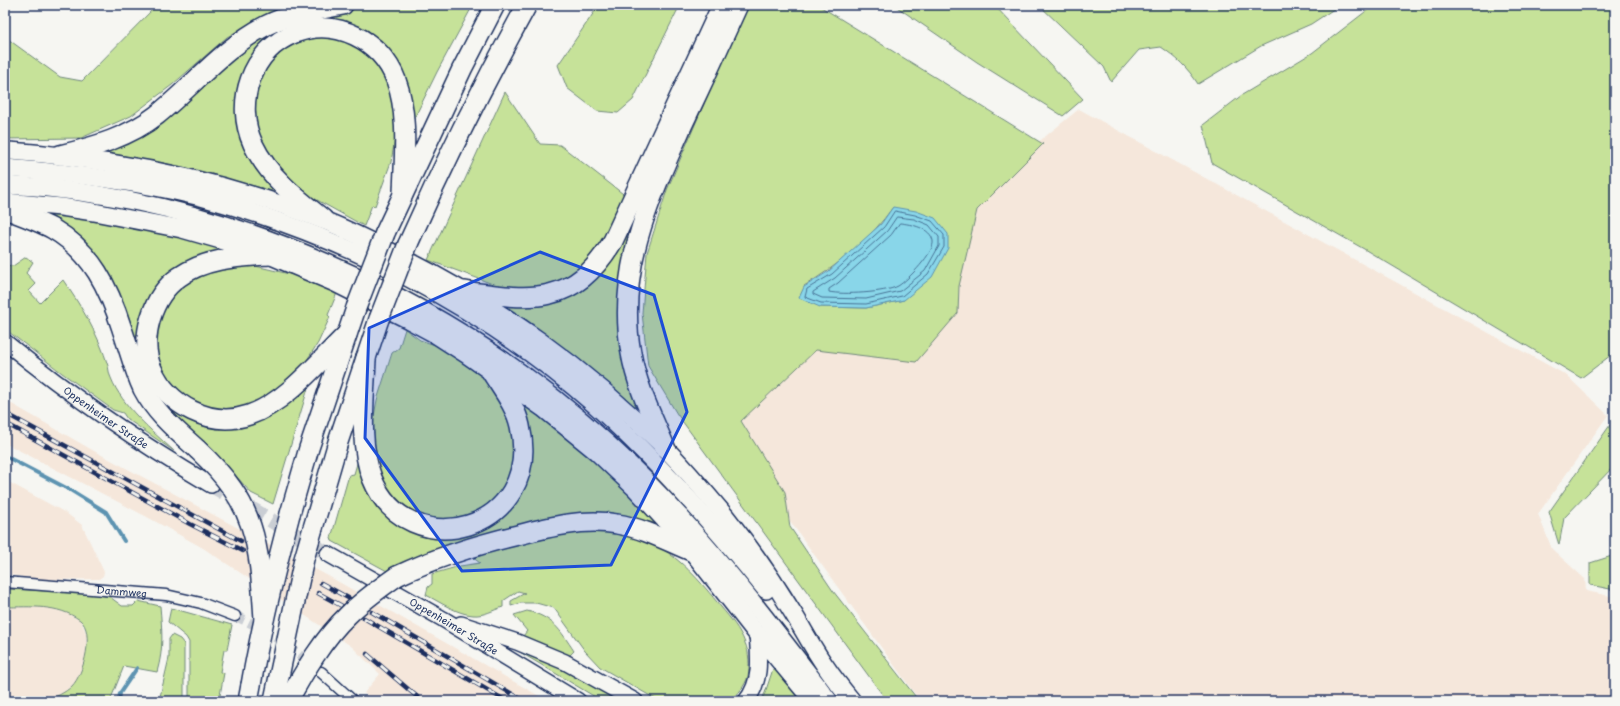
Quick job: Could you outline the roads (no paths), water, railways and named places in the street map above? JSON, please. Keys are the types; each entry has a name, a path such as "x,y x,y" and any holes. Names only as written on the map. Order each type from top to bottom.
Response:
{"highway":[{"path":"60,155 106,143 141,126 156,115 238,44 268,25 309,11 343,5"},
{"path":"250,693 264,619 290,514 309,448 346,334 385,233 462,69 495,5"},
{"path":"278,701 304,559 338,442 379,319 408,244 433,187 479,93 527,5"},
{"path":"464,290 503,296 541,296 572,286 594,269 613,241 722,5"},
{"path":"665,447 640,388 630,352 627,297 631,263 639,230 656,185 738,5"},
{"path":"323,219 289,192 267,166 253,144 246,126 244,107 247,86 256,65 271,49 294,33 304,30 323,28 332,28 349,32 374,47 385,61 397,84 404,116 403,194"},
{"path":"5,151 60,155 167,172 262,198 323,219 360,236 464,290 549,346 620,406 665,447 728,520 791,610 816,652"},
{"path":"5,168 86,176 156,187 200,197 246,210 289,224 342,245 443,296 480,319 542,362 569,383 594,404 634,442 720,534 816,652 852,701"},
{"path":"5,185 65,190 125,200 196,217 246,232 333,266 419,308 456,330 531,381 607,443 641,475 675,510 738,583 830,701"},
{"path":"5,202 81,210 182,229 269,255 335,283 409,320 466,354 543,408 597,452 635,488 691,551 813,701"},
{"path":"5,210 54,230 71,242 93,265 110,293 135,369 149,399 160,415 213,465 234,490 248,516 258,551 264,619"},
{"path":"269,255 225,259 205,264 180,276 161,295 149,323 147,336 149,361 152,370 172,397 194,412 209,417 227,419 248,415 267,407 285,393 346,334"},
{"path":"366,358 364,448 372,477 380,492 396,511 414,522 440,529 464,526 484,520 507,499 513,491 520,475 523,457 520,425 514,409 492,373"},
{"path":"278,701 335,629 348,615 373,593 397,576 420,565 495,540 573,523 615,523 632,527 691,551"}],"main road":[{"name":"Oppenheimer Straße","path":"5,342 150,448 211,485"},
{"name":"Oppenheimer Straße","path":"328,554 442,619 578,701"},
{"path":"442,619 526,645 566,662 635,701"},
{"path":"746,701 752,690 758,672 757,634"}],"street":[{"name":"Dammweg","path":"5,582 166,595 201,603 235,616"},
{"path":"321,672 353,701"}],"water":[{"path":"893,207 916,211 935,218 948,234 948,248 932,277 904,300 866,308 820,307 799,298 804,287 829,271 881,224"}],"waterway":[{"path":"5,456 72,491 106,512 124,541"},
{"path":"119,701 120,693 137,668"}],"tunnel":[{"path":"211,485 328,554"},
{"path":"235,616 246,620 276,638 313,666"}],"railway":[{"path":"5,413 241,541"},
{"path":"5,423 190,524 243,551"},
{"path":"321,583 350,599"},
{"path":"318,593 342,606"},
{"path":"372,612 524,701"},
{"path":"364,618 506,701"},
{"path":"367,654 422,701"}]}
